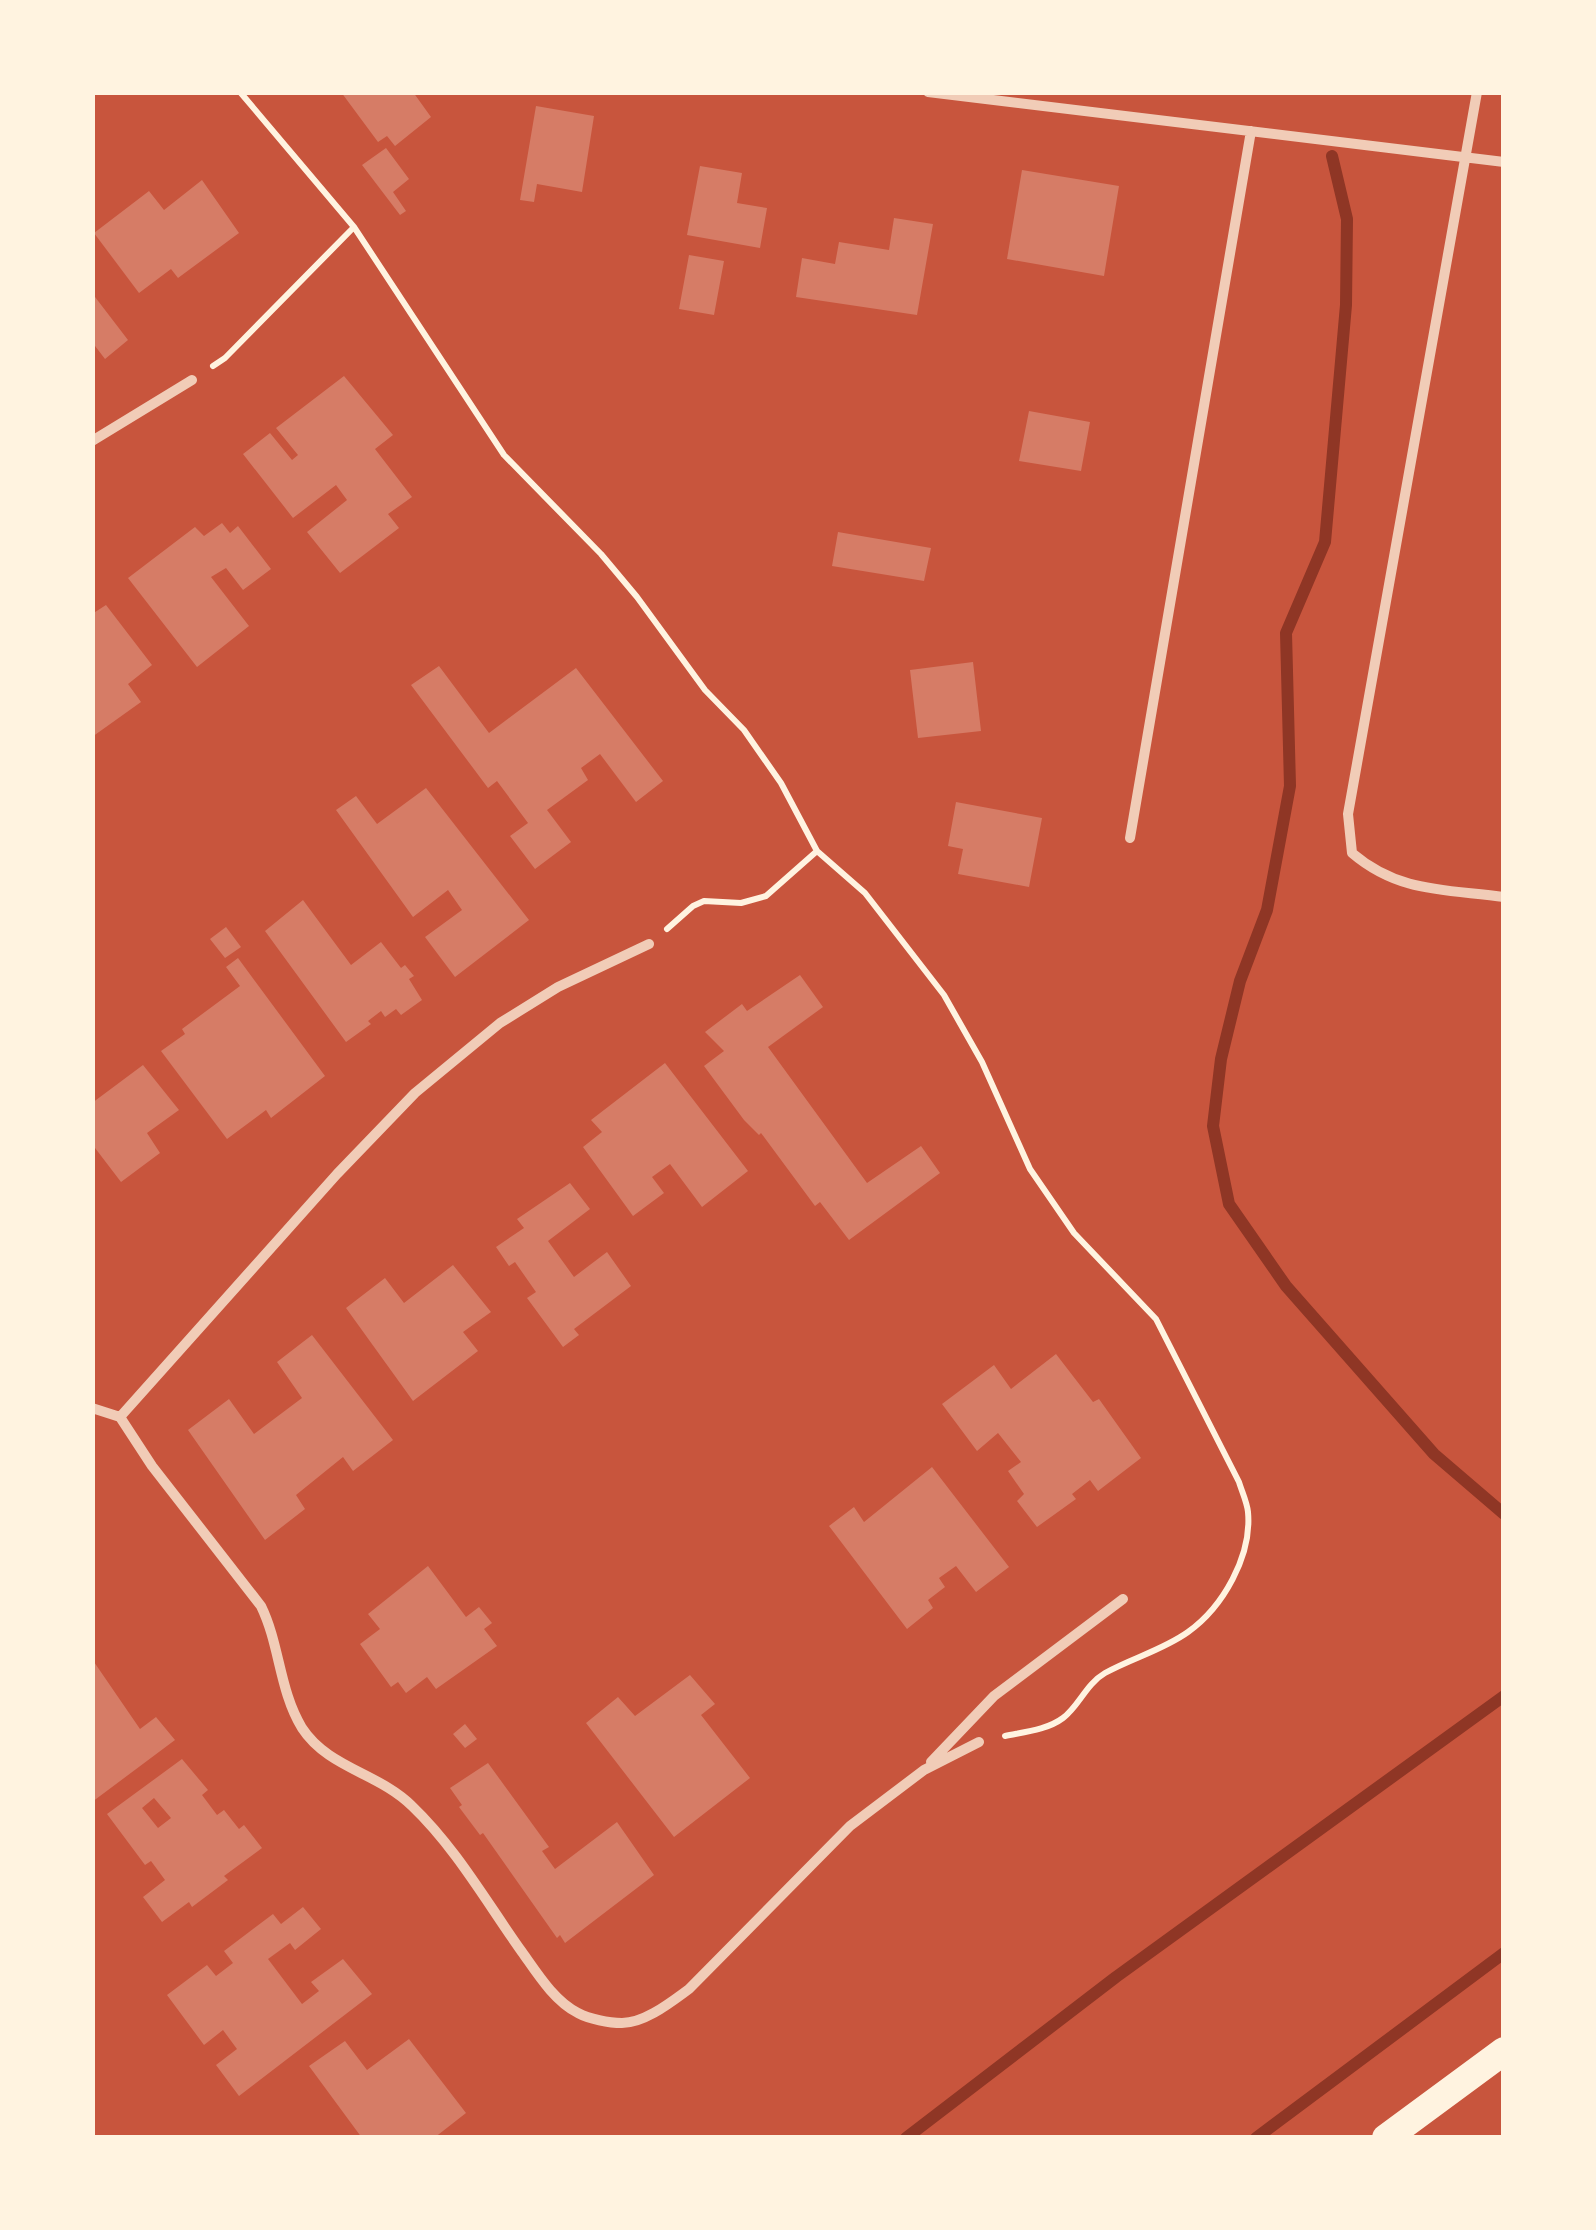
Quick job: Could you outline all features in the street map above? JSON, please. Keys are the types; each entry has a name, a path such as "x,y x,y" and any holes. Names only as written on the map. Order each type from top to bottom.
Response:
{"highway":[{"path":"1386,2138 1504,2051"}],"street":[{"path":"928,92 1504,162"},
{"path":"1477,92 1348,814 1352,853 1374,872 1404,884 1504,896"},
{"path":"1130,838 1252,131"},
{"path":"92,440 192,380"},
{"path":"120,1416 415,1093 500,1023 558,986 649,944"},
{"path":"92,1408 120,1416 152,1466 261,1606 271,1627 288,1701 303,1729 322,1752 388,1786 411,1804 442,1838 545,1985 576,2013 625,2024 662,2008 689,1989 850,1826 924,1770 994,1696 1124,1598"},
{"path":"924,1770 979,1742"}],"path":[{"path":"240,92 354,227 504,456 638,597 705,690 744,730 781,783 817,852 865,893 944,995 982,1062 1030,1169 1074,1233 1156,1319 1239,1482 1248,1512 1246,1540 1236,1572 1220,1600 1190,1631 1102,1675 1081,1694 1065,1717 1041,1729 979,1742"},
{"path":"192,380 225,358 354,227"},
{"path":"649,944 704,901 742,904 766,896 817,852"}],"building":[{"path":"341,92 413,92 431,117 395,146 387,136 378,142"},
{"path":"536,106 594,116 582,192 537,184 534,202 520,200"},
{"path":"386,148 409,179 393,192 406,211 400,215 362,165"},
{"path":"700,166 742,173 737,203 767,208 760,248 687,235"},
{"path":"1022,170 1119,186 1104,276 1007,259"},
{"path":"202,180 239,233 178,278 171,269 139,293 94,233 149,191 164,210"},
{"path":"894,218 933,224 917,315 796,297 802,258 835,264 839,242 889,250"},
{"path":"689,255 724,261 714,315 679,309"},
{"path":"92,293 128,340 105,359 92,342"},
{"path":"344,376 393,435 375,449 412,497 388,514 399,528 340,573 307,532 347,500 336,485 293,518 243,454 270,433 292,460 298,455 276,428"},
{"path":"1029,411 1090,422 1081,471 1019,461"},
{"path":"222,523 230,533 238,526 271,569 243,590 226,568 211,577 249,626 197,667 128,578 195,527 204,536"},
{"path":"838,532 931,548 924,581 832,566"},
{"path":"106,605 152,665 128,684 141,702 92,737 92,614"},
{"path":"973,662 981,731 918,738 910,670"},
{"path":"439,666 489,733 576,668 663,781 636,802 600,754 581,768 588,780 547,810 571,842 535,869 510,836 528,823 497,781 488,788 411,685"},
{"path":"426,788 529,920 455,977 425,937 462,910 448,890 413,917 336,810 356,796 377,824"},
{"path":"956,802 1042,818 1029,887 958,874 963,849 948,846"},
{"path":"303,900 351,965 381,942 401,968 405,965 414,976 409,979 422,1000 401,1015 396,1009 385,1017 381,1011 368,1021 371,1024 346,1042 265,931"},
{"path":"226,927 241,947 225,958 210,939"},
{"path":"238,958 325,1076 271,1118 266,1110 227,1139 161,1051 185,1034 182,1029 240,986 226,967"},
{"path":"800,975 823,1007 768,1047 867,1183 921,1146 940,1173 849,1240 820,1202 815,1206 761,1133 744,1120 704,1066 724,1051 705,1032 742,1004 747,1011"},
{"path":"665,1063 748,1171 702,1207 670,1164 652,1177 664,1193 633,1216 583,1147 602,1132 591,1120"},
{"path":"143,1065 179,1110 147,1133 160,1153 121,1182 92,1144 92,1103"},
{"path":"570,1183 590,1209 548,1241 574,1277 607,1252 631,1286 574,1329 579,1335 563,1347 527,1298 536,1292 515,1262 509,1266 496,1247 524,1228 517,1219"},
{"path":"453,1265 491,1312 463,1332 478,1351 413,1401 346,1308 385,1278 404,1303"},
{"path":"312,1335 393,1440 353,1471 343,1457 296,1495 305,1509 265,1540 188,1430 229,1399 254,1434 302,1398 277,1362"},
{"path":"1056,1354 1093,1402 1099,1399 1141,1458 1098,1491 1090,1480 1072,1494 1076,1499 1037,1527 1017,1501 1024,1494 1008,1471 1021,1462 998,1433 977,1451 942,1404 994,1365 1011,1389"},
{"path":"932,1467 1009,1567 976,1592 956,1566 939,1578 945,1587 928,1600 933,1608 907,1629 829,1526 854,1507 864,1522"},
{"path":"428,1566 466,1617 479,1607 492,1623 484,1629 497,1646 436,1689 427,1677 406,1693 398,1682 391,1687 360,1644 380,1629 368,1614"},
{"path":"92,1659 140,1729 156,1717 175,1740 92,1802"},
{"path":"690,1675 715,1704 701,1715 750,1778 674,1837 586,1723 618,1697 635,1716"},
{"path":"465,1724 477,1739 465,1748 453,1734"},
{"path":"182,1759 208,1790 202,1795 217,1815 224,1810 239,1829 244,1825 262,1848 224,1876 228,1880 192,1907 189,1902 162,1922 143,1897 165,1880 151,1861 145,1865 107,1814","holes":["154,1798 171,1818 158,1828 142,1808"]},
{"path":"488,1763 549,1847 542,1851 555,1869 617,1822 654,1875 565,1943 560,1935 557,1938 483,1833 480,1835 459,1807 462,1805 450,1788"},
{"path":"303,1907 321,1929 295,1950 290,1943 268,1959 302,2004 319,1991 311,1982 343,1959 372,1994 239,2096 216,2065 237,2049 223,2030 204,2045 167,1995 207,1965 216,1976 233,1963 224,1951 273,1914 281,1924"},
{"path":"409,2039 466,2113 434,2138 362,2138 309,2066 345,2041 367,2070"}],"waterway":[{"path":"1332,156 1347,219 1346,305 1325,542 1286,633 1290,786 1267,910 1240,981 1221,1059 1213,1126 1229,1204 1286,1286 1434,1454 1504,1514"},
{"path":"906,2138 1116,1977 1504,1696"},
{"path":"1256,2138 1504,1953"}]}
